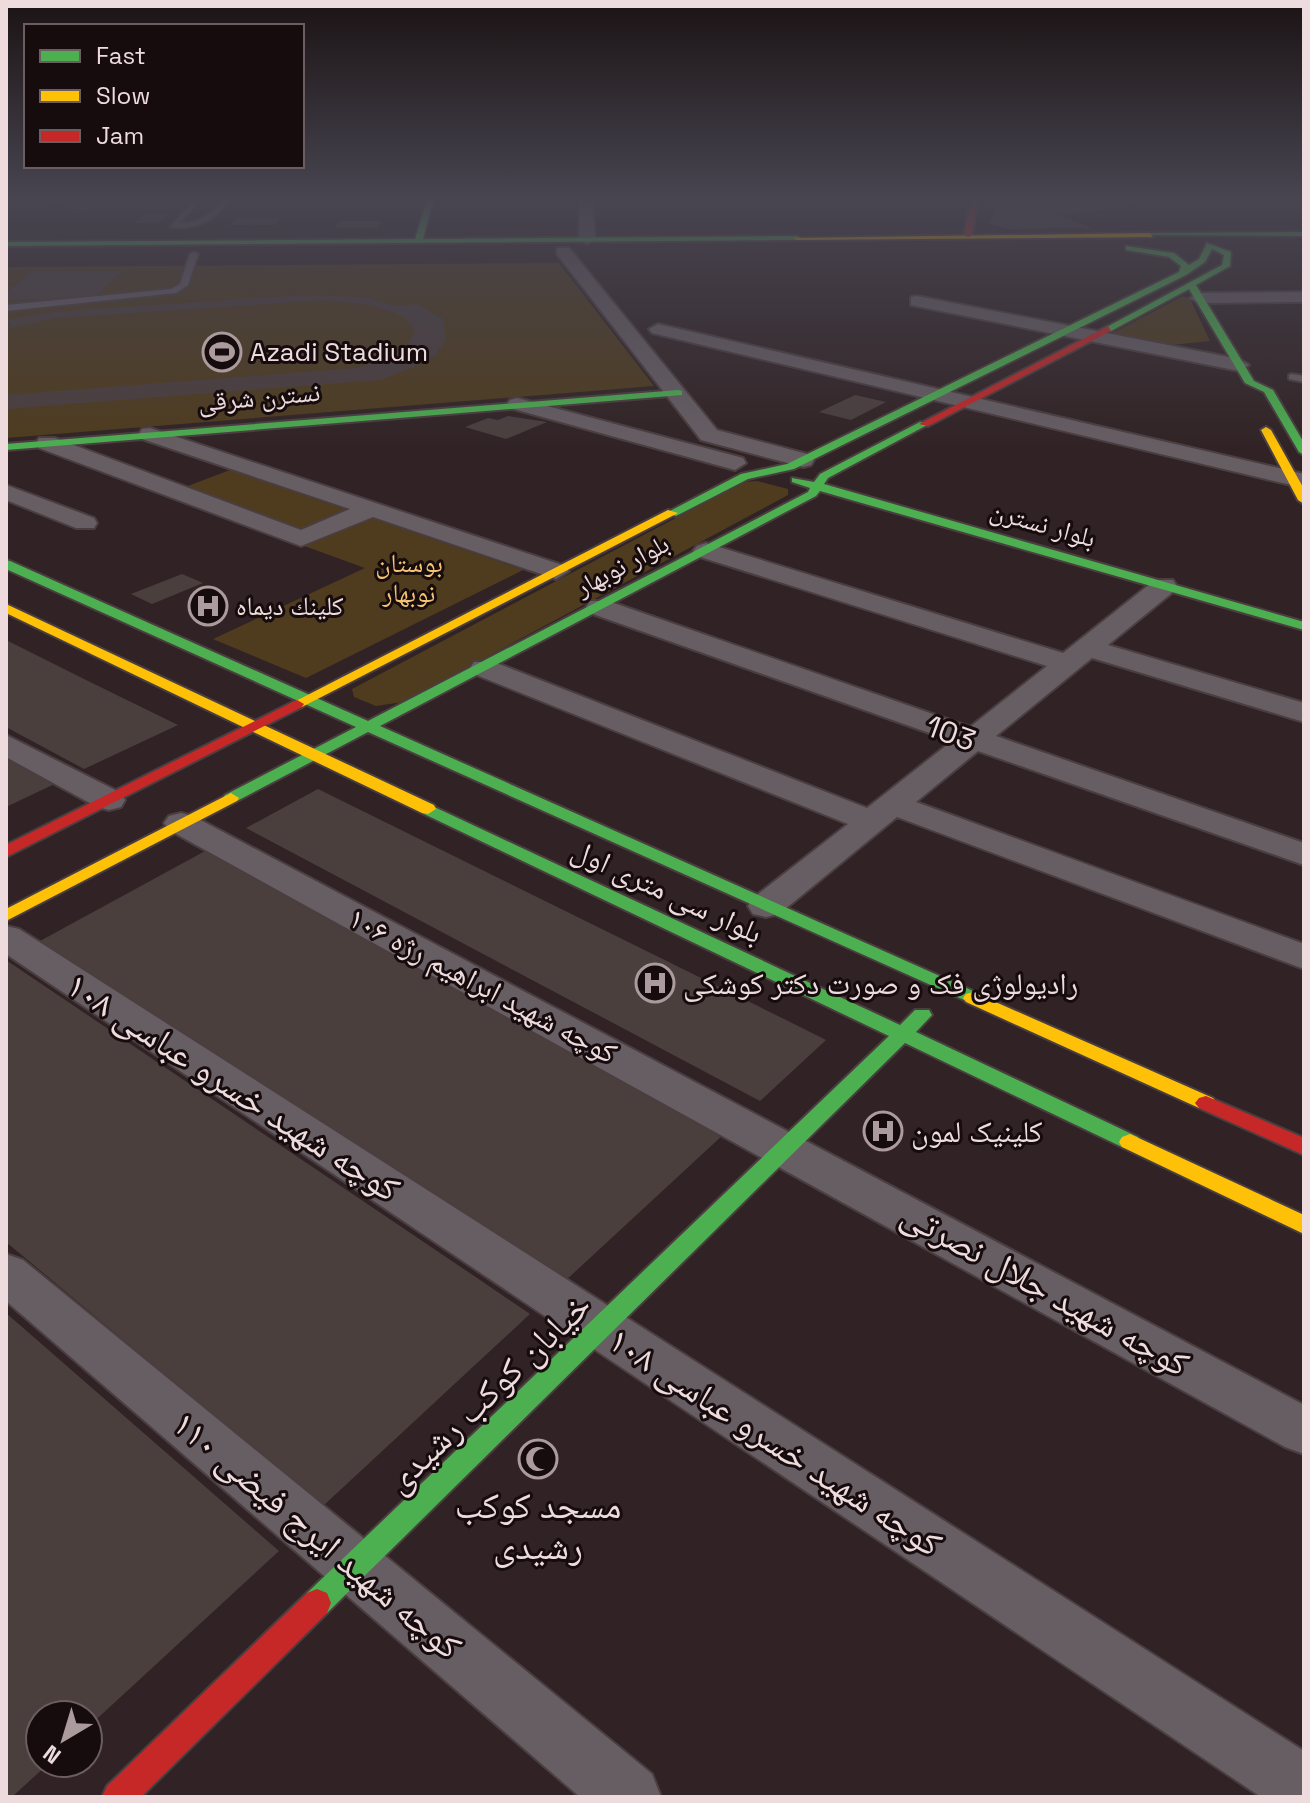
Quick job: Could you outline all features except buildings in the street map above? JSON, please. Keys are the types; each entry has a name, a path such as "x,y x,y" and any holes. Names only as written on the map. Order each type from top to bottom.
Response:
{"main road":[{"path":"1194,281 1209,315 1250,383 1268,390 1303,450"},
{"name":"بلوار نوبهار","path":"6,852 745,476 797,464 1065,331 1203,281"},
{"name":"بلوار نوبهار","path":"6,916 706,551 812,494 821,481 1195,284"},
{"path":"1250,383 1244,390 1298,480 1304,501"},
{"name":"نسترن شرقی","path":"6,447 678,393"},
{"name":"بلوار نسترن","path":"797,464 821,481 1304,626"},
{"name":"بلوار نسترن","path":"767,472 821,481 1304,612"},
{"name":"بلوار سی متری اول","path":"6,564 1304,1147"},
{"name":"بلوار سی متری اول","path":"6,608 1304,1225"},
{"name":"خیابان کوکب رشیدی","path":"118,1797 949,988"}],"street":[{"path":"587,281 709,435 797,464"},
{"path":"1195,284 1304,297"},
{"path":"917,301 1239,365"},
{"path":"1209,315 1304,315"},
{"path":"658,329 1298,480"},
{"path":"1160,350 1226,344"},
{"name":"نسترن شرقی","path":"517,404 767,472"},
{"path":"150,434 556,571"},
{"path":"681,448 709,435"},
{"path":"47,443 301,539 372,509"},
{"path":"1144,444 1116,457 1304,501"},
{"path":"1213,460 1303,450"},
{"path":"6,492 85,523"},
{"path":"706,551 1076,655 1304,713"},
{"path":"766,906 1164,586"},
{"name":"103","path":"599,607 1304,855"},
{"path":"484,668 881,813 1304,957"},
{"path":"6,744 109,800"},
{"name":"کوچه شهید ابراهیم رژه ۱۰۶","path":"181,823 786,1148"},
{"name":"کوچه شهید خسرو عباسی ۱۰۸","path":"6,937 1304,1788"},
{"name":"کوچه شهید جلال نصرتی","path":"786,1148 1304,1431"},
{"name":"کوچه شهید ایرج فیضی ۱۱۰","path":"6,1273 629,1797"}],"lane":[{"path":"6,308 173,291 185,281"},
{"path":"1292,377 1304,379"}],"green space":[{"path":"6,281 573,281 654,386 6,438"},
{"path":"1183,296 1190,299 1210,341 1161,346 1109,335"},
{"name":"بوستان نوبهار","path":"230,470 523,570 306,678 213,639 365,568 164,495"},
{"path":"757,481 788,489 788,495 403,702 376,706 354,697 352,689 744,482"}],"traffic: fast":[{"path":"672,513 745,476 790,467 1167,281"},
{"path":"1108,329 1198,281"},
{"path":"1192,286 1250,383 1268,390 1304,452"},
{"path":"6,447 678,393"},
{"path":"231,798 812,494 824,476 924,424"},
{"path":"796,480 1304,626"},
{"path":"6,564 973,998"},
{"path":"428,809 1130,1142"},
{"path":"317,1603 922,1015"}],"traffic: slow":[{"path":"1266,430 1304,500"},
{"path":"297,704 672,513"},
{"path":"6,608 428,809"},
{"path":"6,916 231,798"},
{"path":"973,998 1206,1103"},
{"path":"1130,1142 1304,1225"}],"traffic: jam":[{"path":"924,424 1108,329"},
{"path":"6,852 297,704"},
{"path":"1206,1103 1304,1147"},
{"path":"118,1797 317,1603"}],"place":[{"name":"Azadi Stadium","path":"222,352"},
{"name":"كلينك ديماه","path":"208,606"},
{"name":"رادیولوژی فک و صورت دکتر کوشکی","path":"655,983"},
{"name":"کلینیک لمون","path":"883,1131"},
{"name":"مسجد کوکب رشیدی","path":"538,1459"}]}
